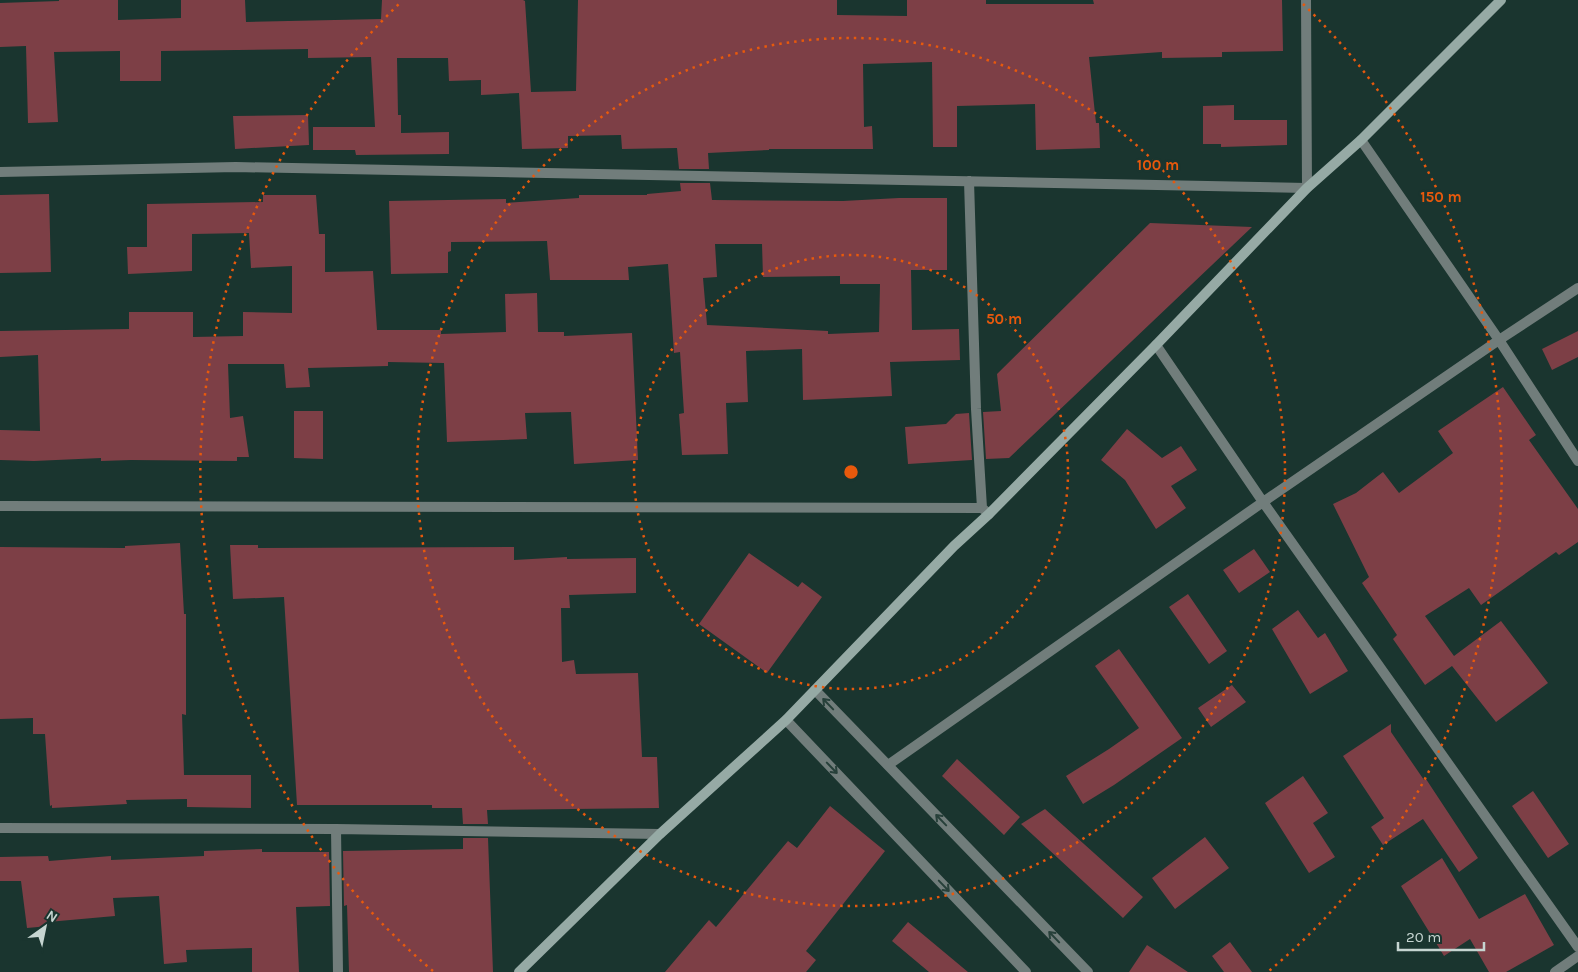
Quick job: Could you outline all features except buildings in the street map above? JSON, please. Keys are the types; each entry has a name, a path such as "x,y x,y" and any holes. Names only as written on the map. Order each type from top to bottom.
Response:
{"main road":[{"path":"519,972 660,834 786,720 954,546 985,511 1156,345 1307,188 1361,140 1500,0"}],"street":[{"path":"0,172 236,167 1307,188 1306,0"},
{"path":"1361,140 1499,340 1578,461"},
{"path":"0,506 985,511 976,409 969,181"},
{"path":"888,765 1263,502 1578,288"},
{"path":"1156,345 1263,502 1578,947"},
{"path":"815,690 1088,972"},
{"path":"786,720 1026,972"},
{"path":"0,828 336,829 660,834"},
{"path":"336,829 338,972"},
{"path":"1555,972 1578,956"}]}
